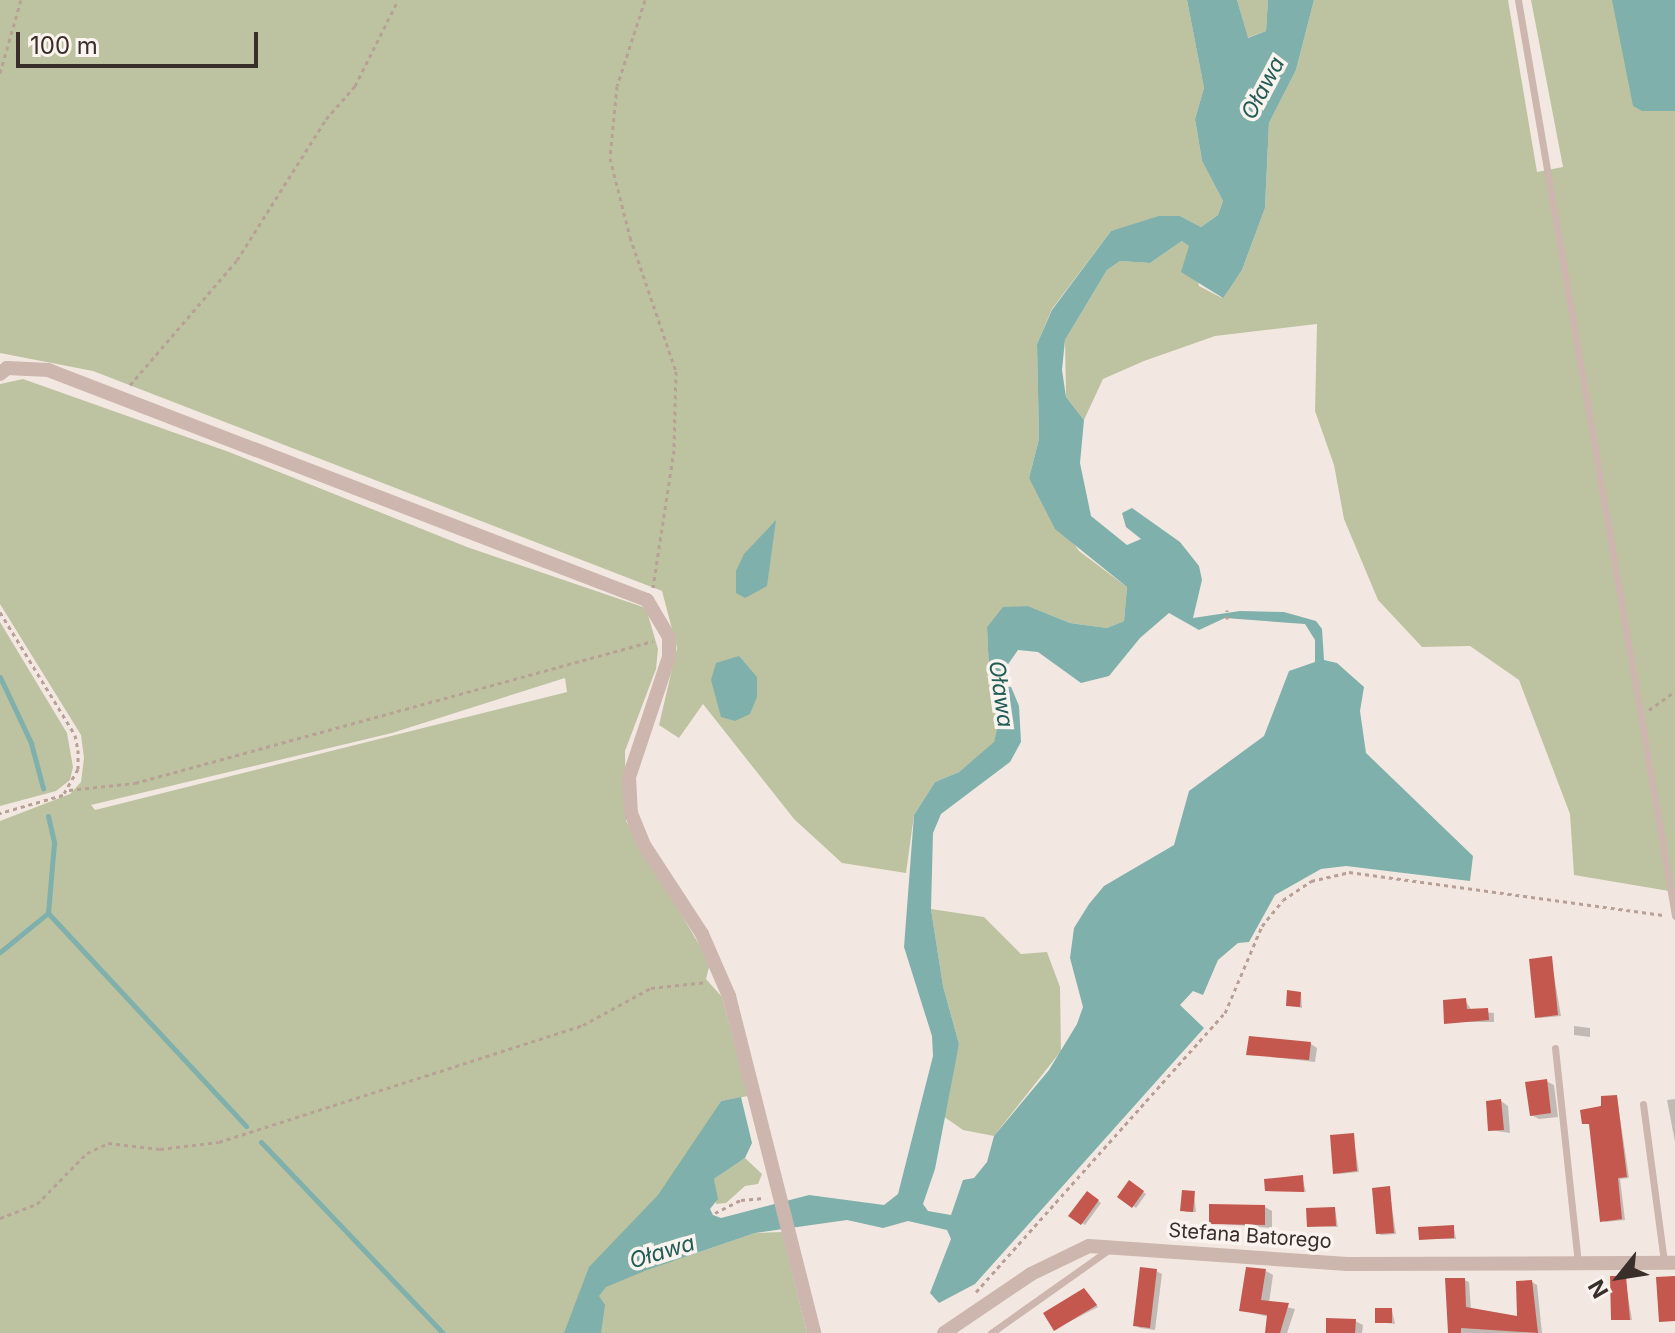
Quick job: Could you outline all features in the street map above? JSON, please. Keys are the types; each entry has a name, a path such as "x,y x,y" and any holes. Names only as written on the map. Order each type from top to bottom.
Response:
{"street":[{"path":"0,374 7,368 48,370 647,600 669,637 669,657 629,777 631,813 644,845 715,958 814,1333"},
{"name":"Stefana Batorego","path":"944,1333 1064,1255 1089,1246 1347,1264 1669,1262"}],"lane":[{"path":"1518,0 1675,916"},
{"path":"1555,1048 1578,1263"},
{"path":"1643,1104 1669,1262"},
{"path":"991,1333 1112,1246"}],"path":[{"path":"0,73 21,0"},
{"path":"125,399 156,350 237,260 326,119 355,86 398,0"},
{"path":"645,0 617,86 610,158 630,237 676,371 674,450 657,578 647,600"},
{"path":"1227,610 1227,619"},
{"path":"0,612 75,735 78,769 69,790"},
{"path":"0,813 69,790 135,783 669,637"},
{"path":"1641,717 1675,691"},
{"path":"974,1294 1225,1013 1262,926 1283,900 1311,881 1349,872 1675,916"},
{"path":"0,1218 37,1204 87,1153 108,1143 160,1149 219,1142 583,1025 651,988 706,983"},
{"path":"715,1213 741,1200 758,1201 779,1193"}],"green space":[{"path":"0,0 1187,0 1204,88 1195,119 1202,161 1223,201 1218,215 1201,227 1180,216 1111,231 1052,309 1037,344 1039,439 1029,478 1079,551 1127,587 1124,621 1107,628 1070,623 1028,606 1003,608 987,627 990,692 999,720 994,743 959,772 935,782 914,815 906,873 842,863 794,819 703,704 679,738 659,725 677,648 662,591 93,371 0,353"},
{"path":"1237,0 1268,0 1266,31 1247,38"},
{"path":"1314,0 1508,0 1537,172 1563,167 1531,0 1675,0 1675,892 1574,875 1570,814 1519,680 1470,646 1422,647 1378,600 1344,519 1334,465 1315,411 1317,324 1215,336 1144,361 1103,379 1084,420 1066,397 1065,340 1107,270 1120,261 1150,263 1182,241 1189,245 1199,286 1222,298 1242,270 1265,208 1269,123 1296,70"},
{"path":"23,379 229,452 467,547 646,608 658,649 656,669 625,751 626,821 710,963 706,979 722,997 748,1096 721,1101 659,1195 673,1261 755,1233 782,1232 807,1333 0,1333 0,821 70,794 81,782 84,758 81,735 0,604 0,384","holes":["565,678 567,692 95,810 91,805 392,733"]},
{"path":"0,622 67,733 73,767 70,780 56,791 0,806"},
{"path":"931,909 984,917 1021,954 1047,952 1060,987 1061,1051 994,1136 963,1130 943,1116 959,1044 943,986"},
{"path":"745,1158 762,1174 758,1184 745,1186 726,1203 716,1204 714,1179"}],"water":[{"name":"Oława","path":"1187,0 1237,0 1248,38 1266,31 1268,0 1314,0 1296,70 1269,123 1265,208 1242,270 1223,298 1181,272 1189,246 1182,241 1150,263 1120,261 1107,270 1065,340 1062,370 1066,397 1084,420 1080,463 1091,516 1127,545 1141,539 1126,527 1122,513 1132,508 1180,542 1199,566 1202,580 1193,618 1240,611 1284,612 1316,621 1322,629 1324,660 1337,663 1364,687 1360,711 1366,753 1473,856 1470,881 1346,866 1321,869 1275,895 1249,942 1238,943 1218,960 1203,995 1193,991 1180,1005 1204,1028 975,1284 939,1303 930,1293 951,1239 947,1230 908,1221 883,1228 847,1220 755,1233 647,1270 606,1287 599,1296 605,1305 601,1333 564,1333 589,1267 658,1195 721,1101 741,1097 752,1143 745,1158 714,1179 718,1199 710,1209 713,1215 721,1218 809,1195 884,1205 898,1194 933,1056 932,1036 904,947 914,815 935,782 959,772 994,742 999,720 990,692 987,627 1003,607 1028,606 1070,623 1107,628 1124,621 1127,587 1055,529 1029,478 1039,439 1037,344 1052,310 1111,231 1159,216 1180,216 1201,227 1218,215 1223,201 1202,161 1195,119 1204,88","holes":["1169,613 1199,630 1225,618 1305,624 1315,640 1315,662 1289,671 1264,736 1189,791 1174,845 1104,886 1089,904 1074,928 1070,958 1083,1007 1077,1024 1049,1070 994,1136 987,1162 974,1178 963,1180 951,1215 928,1211 923,1204 935,1169 959,1044 943,986 931,909 933,833 941,814 1010,762 1021,742 1019,706 1004,670 1018,650 1038,652 1081,683 1109,676 1140,638"]},
{"path":"1612,0 1675,0 1675,111 1642,111 1633,106"},
{"path":"776,520 767,586 745,598 736,593 736,571 744,554"},
{"path":"739,656 757,677 757,697 750,714 735,721 721,717 711,680 716,663"}],"building":[{"path":"1552,956 1558,1015 1535,1018 1529,959"},
{"path":"1287,990 1301,992 1300,1007 1286,1006"},
{"path":"1466,998 1467,1009 1488,1008 1489,1020 1444,1024 1443,1000"},
{"path":"1249,1036 1311,1042 1309,1060 1246,1055"},
{"path":"1547,1079 1551,1113 1530,1116 1525,1082"},
{"path":"1617,1095 1627,1177 1618,1178 1622,1219 1600,1222 1589,1124 1582,1124 1580,1110 1601,1106 1601,1096"},
{"path":"1501,1099 1504,1130 1488,1131 1486,1101"},
{"path":"1354,1133 1357,1171 1333,1174 1330,1135"},
{"path":"1303,1175 1304,1192 1265,1191 1264,1179"},
{"path":"1129,1180 1144,1191 1132,1208 1117,1197"},
{"path":"1390,1186 1394,1233 1376,1234 1372,1188"},
{"path":"1182,1190 1195,1191 1193,1212 1180,1211"},
{"path":"1087,1191 1099,1200 1081,1225 1068,1216"},
{"path":"1209,1204 1265,1205 1265,1225 1209,1224"},
{"path":"1335,1207 1336,1226 1307,1227 1306,1208"},
{"path":"1454,1225 1454,1238 1419,1240 1418,1227"},
{"path":"1140,1267 1157,1269 1150,1328 1133,1326"},
{"path":"1246,1267 1266,1269 1261,1300 1289,1303 1280,1333 1265,1333 1267,1315 1239,1311"},
{"path":"1610,1276 1626,1276 1630,1320 1611,1320"},
{"path":"1675,1276 1675,1321 1659,1322 1656,1277"},
{"path":"1445,1278 1465,1278 1466,1307 1517,1316 1516,1281 1532,1280 1538,1333 1461,1328 1461,1333 1448,1333"},
{"path":"1084,1288 1097,1305 1054,1331 1043,1313"},
{"path":"1375,1308 1392,1308 1392,1323 1375,1323"},
{"path":"1326,1318 1356,1319 1355,1333 1326,1333"}],"waterway":[{"path":"0,677 31,743 43,788"},
{"path":"48,816 54,843 48,913 246,1126"},
{"path":"0,952 48,913"},
{"path":"261,1142 443,1333"}]}
